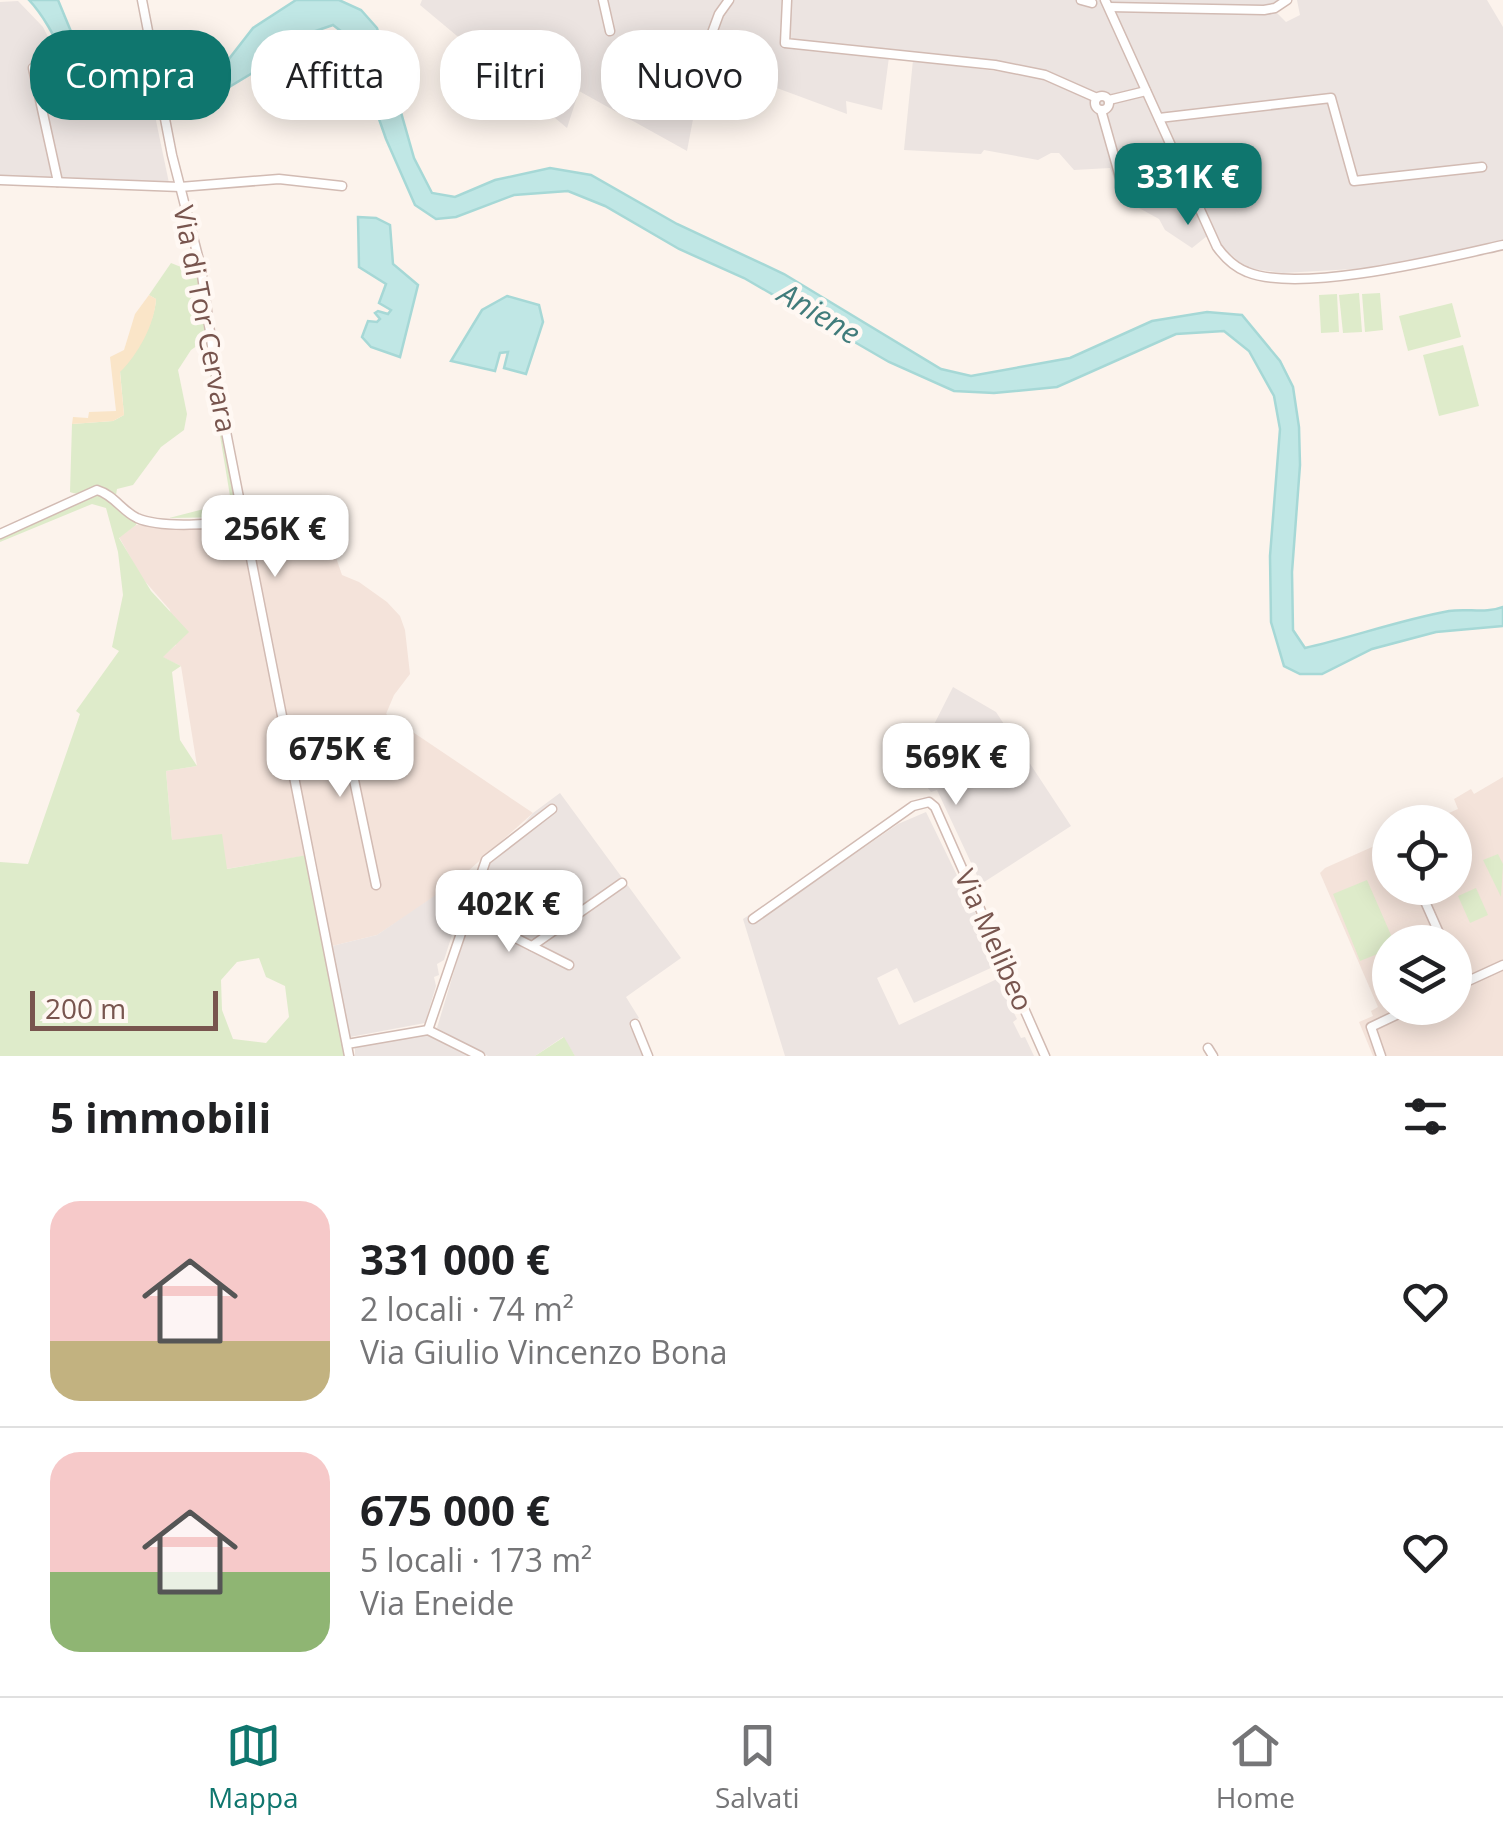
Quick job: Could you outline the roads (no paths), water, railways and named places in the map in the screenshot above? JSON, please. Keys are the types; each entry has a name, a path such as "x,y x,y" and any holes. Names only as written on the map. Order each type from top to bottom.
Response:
{"street":[{"name":"Via di Tor Cervara","path":"142,0 180,188 202,268 218,396 350,1056"},
{"path":"603,0 610,30"},
{"path":"713,30 729,0"},
{"path":"787,0 785,43 995,65 1045,76 1109,100 1146,91"},
{"path":"1081,0 1092,3"},
{"path":"1287,0 1264,10 1107,4 1218,247 1229,261 1245,272 1277,278 1365,272 1503,245"},
{"path":"1097,98 1095,104 1101,110 1124,195"},
{"path":"1159,118 1331,98 1354,181 1482,167"},
{"path":"1101,110 1109,106 1109,100"},
{"path":"45,120 58,182"},
{"path":"0,180 180,188 279,179 342,186"},
{"path":"0,534 97,490 135,518 147,521 214,524 244,520"},
{"path":"286,732 332,730 344,735 376,885"},
{"name":"Via Melibeo","path":"752,919 913,806 929,802 935,807 1045,1056"},
{"path":"428,1030 486,860 552,809"},
{"path":"532,946 622,883"},
{"path":"466,912 568,964"},
{"path":"1472,979 1503,966"},
{"path":"635,1024 648,1056"},
{"path":"1374,1025 1370,1027 1381,1056"},
{"path":"347,1044 428,1030 480,1056"}],"water":[{"path":"29,0 58,0 70,30 50,30"},
{"path":"296,0 339,0 361,10 378,30 339,30 333,25 318,30 251,30"},
{"path":"251,31 251,74 231,86 231,56"},
{"name":"Aniene","path":"379,120 403,120 414,158 432,193 455,197 495,180 550,168 591,175 677,224 784,274 941,369 971,376 1070,358 1152,321 1207,312 1242,315 1280,361 1293,387 1300,465 1292,572 1293,630 1305,648 1449,611 1503,607 1503,626 1436,632 1372,649 1322,674 1300,674 1284,666 1271,622 1270,556 1280,429 1274,396 1249,351 1224,331 1176,334 1057,387 994,393 954,391 889,362 744,278 568,191 514,195 456,217 436,219 415,205"},
{"path":"358,217 376,218 390,225 393,264 418,285 400,357 371,347 362,337 368,321 380,319 375,313 388,314 391,310 379,303 386,284 359,267"},
{"path":"507,296 539,305 543,322 526,374 504,368 508,352 500,353 495,371 451,361 482,310"}]}
